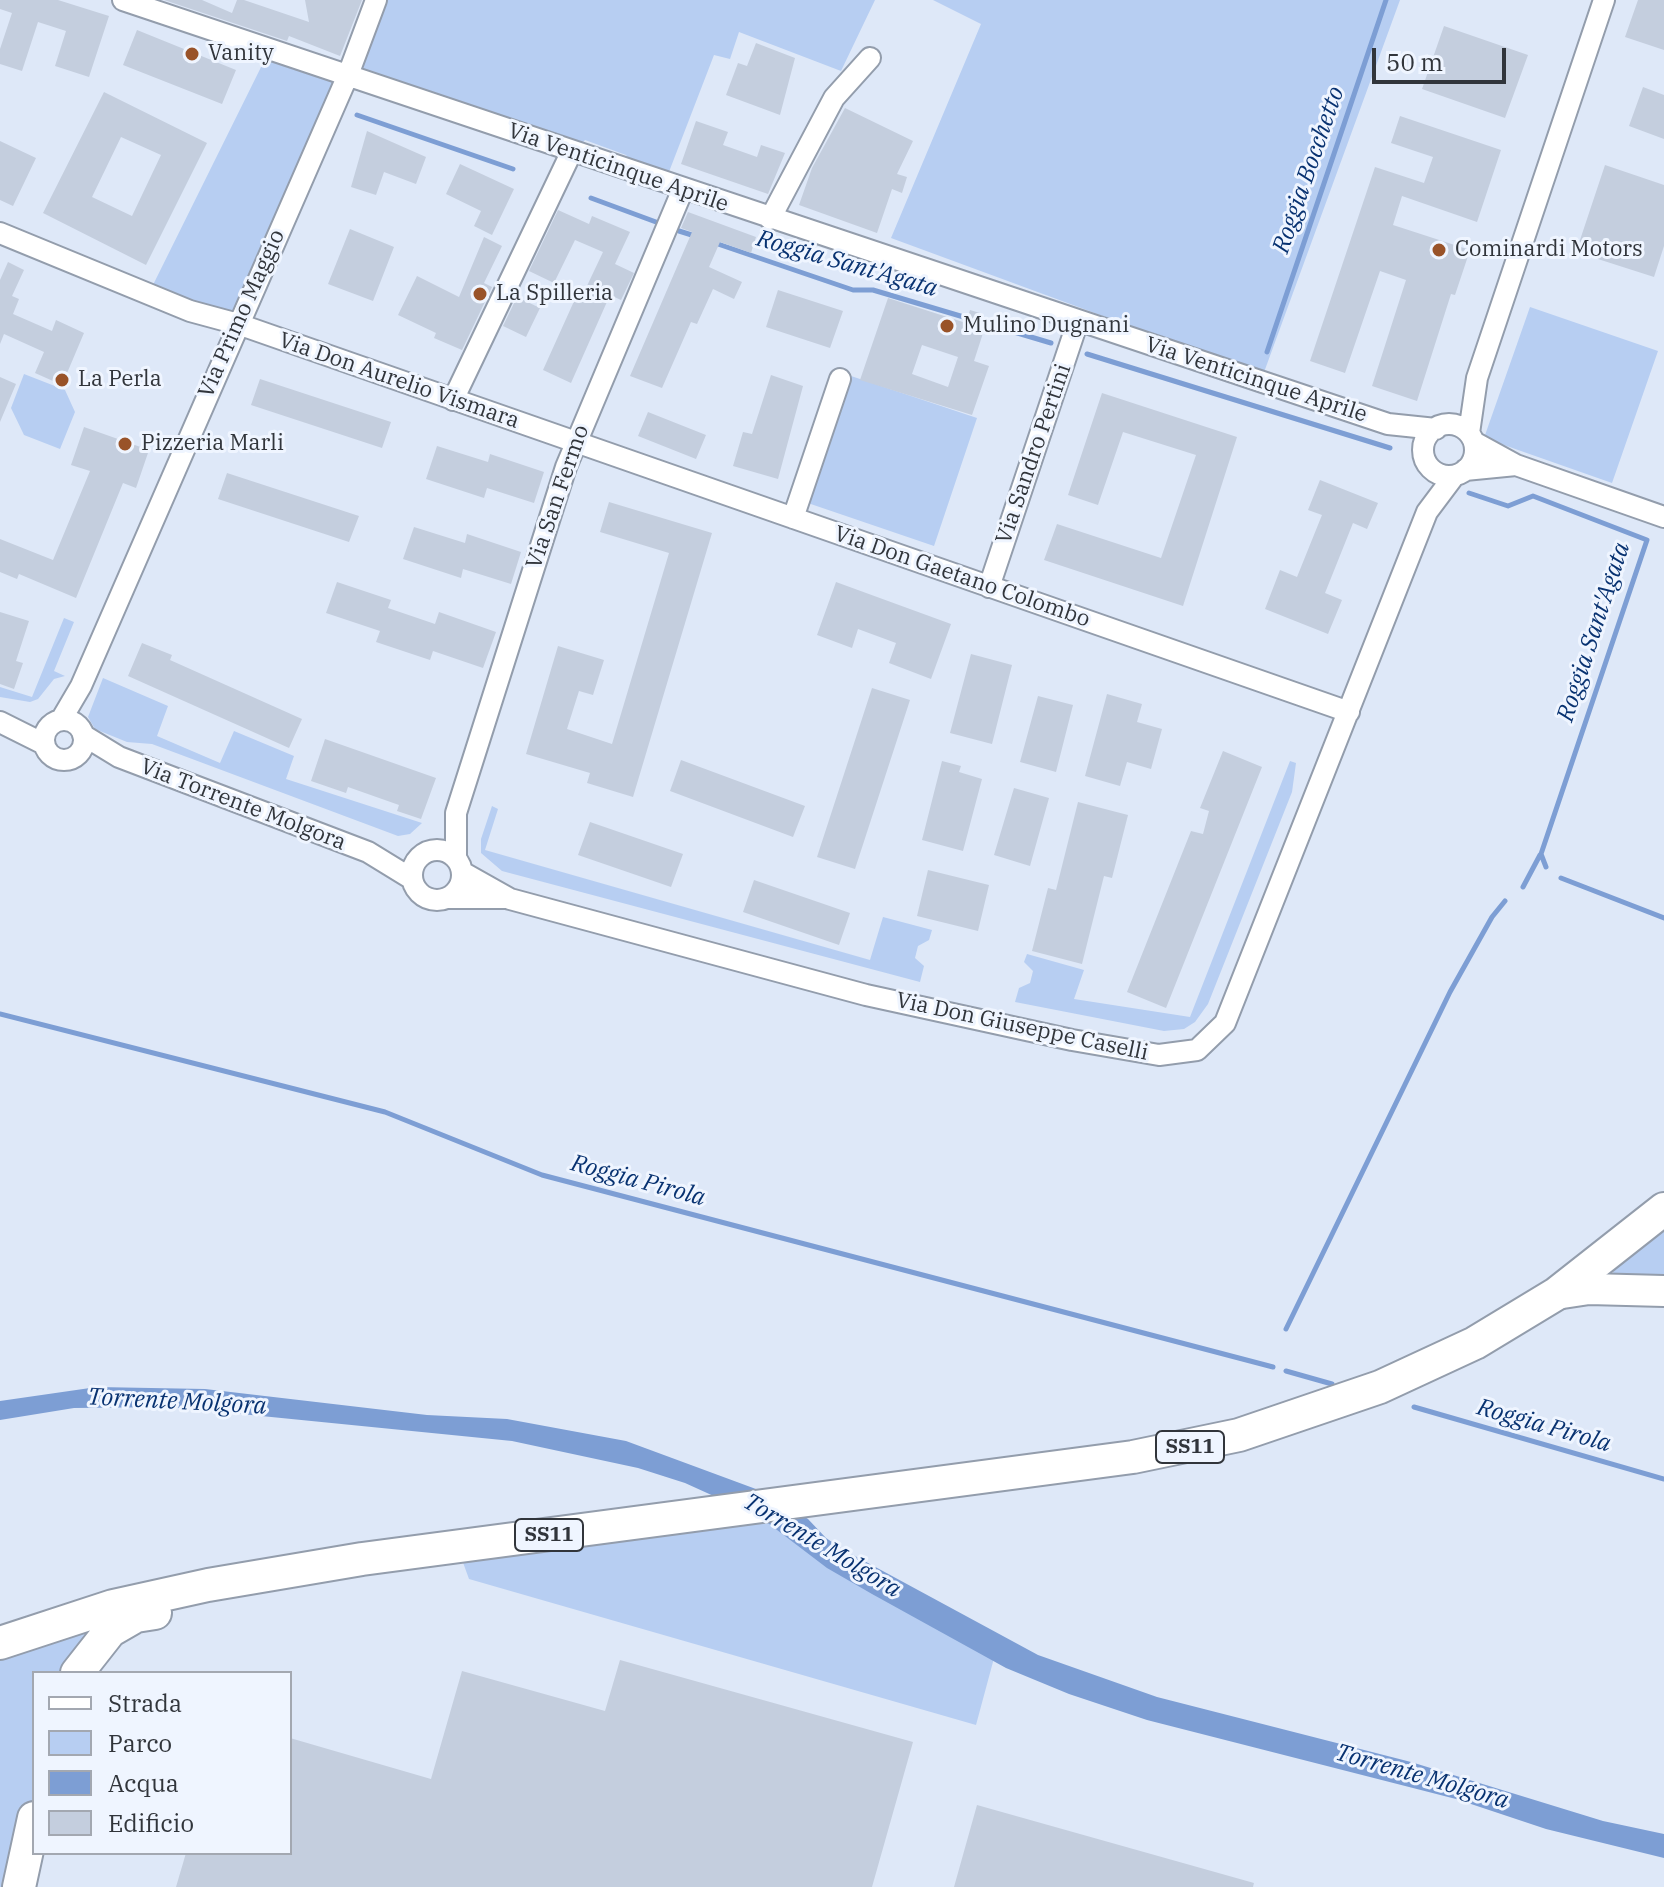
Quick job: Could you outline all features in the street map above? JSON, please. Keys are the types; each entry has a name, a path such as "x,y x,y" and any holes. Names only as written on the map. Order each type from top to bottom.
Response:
{"main road":[{"name":"SS11","path":"0,1643 129,1601 362,1559 1133,1457 1239,1435 1330,1406 1431,1366 1556,1294 1664,1209"},
{"path":"78,1671 101,1640 136,1616 293,1588 362,1559"},
{"path":"19,1887 32,1827"}],"street":[{"name":"Via Venticinque Aprile","path":"123,0 571,153 1388,424 1440,427"},
{"name":"Via Primo Maggio","path":"51,731 81,686 348,75 376,0"},
{"path":"1460,473 1474,457 1471,437 1477,378 1604,0"},
{"path":"770,219 834,98 870,58"},
{"path":"453,400 571,153"},
{"name":"Via San Fermo","path":"456,813 575,442 683,189"},
{"name":"Via Don Aurelio Vismara","path":"0,233 147,295 575,442"},
{"name":"Via Sandro Pertini","path":"989,587 1078,321"},
{"path":"1477,378 1440,427 1426,439 1426,458 1439,474 1516,465"},
{"path":"793,518 840,379"},
{"name":"Via Venticinque Aprile","path":"1388,424 1426,458"},
{"path":"1440,427 1462,428 1516,465 1664,517"},
{"name":"Via Don Gaetano Colombo","path":"575,442 1349,712"},
{"name":"Via Don Giuseppe Caselli","path":"1426,458 1427,512"},
{"name":"Via Don Giuseppe Caselli","path":"448,898 510,899 866,995 1072,1040 1159,1055 1186,1053 1205,1044 1225,1023 1427,512 1460,473"},
{"name":"Via Primo Maggio","path":"81,686 81,739"},
{"name":"Via Torrente Molgora","path":"8,725 51,731 74,722 81,739 119,757 368,852 412,879 426,898 448,898"},
{"name":"Via Torrente Molgora","path":"51,731 57,759 71,759 81,739"},
{"path":"412,879 424,854 456,813"},
{"path":"448,898 458,889 456,813"},
{"name":"Via Torrente Molgora","path":"368,852 424,854 446,851 459,865"},
{"name":"Via Don Giuseppe Caselli","path":"459,865 510,899"},
{"path":"1556,1294 1589,1289 1664,1291"}],"green space":[{"path":"383,0 875,0 841,71 739,32 730,59 714,55 667,177 634,167 626,155 585,140 578,148 355,74"},
{"path":"933,0 1400,0 1263,375 891,238 981,24"},
{"path":"270,49 347,76 238,323 148,295"},
{"path":"1530,307 1658,351 1612,483 1484,438"},
{"path":"842,373 977,418 934,546 799,500"},
{"path":"24,374 65,390 75,412 60,449 24,435 11,408"},
{"path":"64,618 74,622 54,671 65,676 54,679 38,699 30,702 0,697 0,687 32,697"},
{"path":"103,678 168,706 157,736 220,763 234,731 294,756 286,779 422,823 410,834 398,836 152,744 127,742 95,729 88,717"},
{"path":"1290,761 1296,763 1292,792 1208,1004 1195,1022 1184,1029 1164,1031 1015,1002 1019,988 1030,983 1033,971 1024,962 1027,954 1084,970 1074,999 1190,1017"},
{"path":"492,806 498,809 485,850 870,960 883,917 932,930 929,940 918,946 915,958 924,966 920,982 502,871 481,853 481,839"},
{"path":"1664,1226 1664,1284 1612,1275 1617,1264"},
{"path":"762,1508 997,1647 976,1725 469,1579 457,1546"},
{"path":"99,1621 71,1671 32,1671 32,1802 14,1887 0,1887 0,1656"}],"water":[{"name":"Torrente Molgora","path":"97,1387 205,1389 427,1415 507,1419 626,1441 764,1492 808,1519 826,1538 844,1550 1038,1655 1157,1697 1411,1762 1603,1821 1664,1834 1664,1858 1546,1829 1456,1799 1147,1720 1069,1694 1006,1668 872,1594 827,1568 760,1517 685,1483 638,1468 512,1441 171,1407 74,1408 0,1420 0,1401"}],"building":[{"path":"0,0 58,0 109,16 89,77 55,66 66,31 38,22 22,71 0,64 0,49 12,13 0,9"},
{"path":"164,0 202,0 232,13 237,0 244,0 309,22 305,0 362,0 340,56 289,36 287,41"},
{"path":"1638,0 1664,0 1664,50 1625,37"},
{"path":"1444,26 1528,55 1505,118 1422,89"},
{"path":"137,30 236,70 222,104 123,65"},
{"path":"756,43 795,58 780,115 726,95 738,63 747,66"},
{"path":"1643,87 1664,95 1664,139 1629,126"},
{"path":"104,92 207,143 146,265 43,213","holes":["121,137 161,155 132,216 92,197"]},
{"path":"845,108 913,141 897,174 907,177 902,193 892,189 877,233 799,205 812,168"},
{"path":"1400,116 1501,150 1477,222 1402,196 1393,225 1470,250 1455,295 1451,294 1417,401 1372,386 1406,280 1380,271 1345,373 1310,361 1375,167 1424,183 1433,157 1391,143"},
{"path":"696,121 728,132 723,145 757,157 761,145 785,153 768,194 681,164"},
{"path":"367,131 426,157 416,184 384,172 376,195 351,187"},
{"path":"0,141 36,158 13,206 0,200"},
{"path":"460,164 514,189 492,235 474,226 481,211 446,194"},
{"path":"1605,165 1664,185 1664,246 1654,277 1576,252"},
{"path":"558,210 589,224 592,216 630,232 615,264 634,273 621,300 610,295 571,383 543,370 580,288 585,290 603,252 575,240 554,283 529,271"},
{"path":"688,212 756,237 751,253 720,242 709,267 742,282 734,299 713,289 697,324 691,322 662,388 630,376 692,232 681,228"},
{"path":"350,229 394,247 373,301 328,284"},
{"path":"484,237 502,246 484,283 492,287 462,350 434,338 436,333 398,315 417,276 459,297"},
{"path":"8,262 24,270 12,296 19,299 13,314 52,331 56,320 84,333 62,385 35,373 44,352 4,334 0,344 0,280"},
{"path":"778,290 843,311 830,348 766,327"},
{"path":"517,297 540,308 526,337 503,326"},
{"path":"888,298 966,323 970,310 983,314 979,328 984,330 974,361 989,366 972,415 860,380","holes":["922,345 958,357 948,387 912,374"]},
{"path":"771,375 803,386 778,479 733,466 743,432 752,434"},
{"path":"0,377 16,384 0,422"},
{"path":"260,379 391,422 382,448 251,405"},
{"path":"1102,393 1237,437 1183,606 1044,560 1057,524 1161,558 1196,455 1123,432 1098,505 1068,495"},
{"path":"648,412 706,435 696,459 638,436"},
{"path":"84,427 149,450 136,488 123,483 76,598 19,574 17,579 0,572 0,539 53,560 90,471 71,465"},
{"path":"437,446 488,462 490,454 544,472 534,503 487,488 484,498 426,479"},
{"path":"227,473 359,516 349,542 218,499"},
{"path":"1320,480 1378,503 1367,529 1353,523 1325,593 1342,600 1328,634 1265,609 1280,570 1297,577 1322,515 1308,510"},
{"path":"609,502 712,533 633,797 587,783 590,773 526,754 558,646 604,660 593,695 579,691 567,729 612,744 669,553 600,532"},
{"path":"414,527 465,543 467,534 521,552 511,584 463,569 461,578 403,559"},
{"path":"337,582 391,600 388,608 435,624 439,612 496,632 483,668 433,651 430,660 376,642 380,631 326,613"},
{"path":"836,582 951,624 931,679 889,663 896,643 858,629 852,648 817,635"},
{"path":"0,612 29,621 16,661 23,663 14,689 0,684"},
{"path":"142,643 172,655 170,660 302,719 289,748 128,676"},
{"path":"971,654 1012,665 992,744 950,733"},
{"path":"872,688 910,700 855,869 817,857"},
{"path":"1107,694 1142,704 1137,722 1162,729 1151,769 1127,762 1120,786 1085,776"},
{"path":"1038,696 1073,705 1056,772 1020,762"},
{"path":"325,739 436,778 421,819 397,811 399,805 348,787 346,793 311,781"},
{"path":"1223,751 1262,767 1166,1008 1127,992 1191,831 1203,834 1209,811 1200,808"},
{"path":"681,760 805,806 793,837 670,791"},
{"path":"942,761 961,766 959,772 982,779 963,851 922,840"},
{"path":"1014,788 1049,798 1030,866 994,855"},
{"path":"1078,802 1128,815 1112,878 1104,876 1082,964 1032,951 1048,888 1056,890"},
{"path":"590,822 683,854 671,887 578,855"},
{"path":"928,870 989,885 978,931 917,916"},
{"path":"754,880 850,913 839,945 743,912"},
{"path":"620,1660 913,1742 872,1887 176,1887 185,1855 292,1855 292,1739 431,1779 462,1671 605,1711"},
{"path":"977,1805 1254,1883 1253,1887 954,1887"}],"waterway":[{"name":"Roggia Bocchetto","path":"1267,352 1386,0"},
{"name":"Roggia Sant'Agata","path":"357,115 513,169"},
{"name":"Roggia Sant'Agata","path":"591,198 656,222"},
{"name":"Roggia Sant'Agata","path":"679,231 695,236"},
{"name":"Roggia Sant'Agata","path":"715,243 853,290 873,290 1051,343"},
{"name":"Roggia Sant'Agata","path":"1087,354 1390,448"},
{"name":"Roggia Sant'Agata","path":"1469,493 1508,506 1533,496 1647,540 1541,854 1546,867"},
{"path":"1523,887 1540,855"},
{"name":"Roggia Sant'Agata","path":"1561,878 1664,918"},
{"path":"1286,1329 1450,992 1492,917 1505,901"},
{"name":"Roggia Pirola","path":"0,1014 385,1112 542,1175 1273,1367"},
{"name":"Roggia Pirola","path":"1286,1371 1332,1384"},
{"name":"Roggia Pirola","path":"1414,1407 1664,1479"}],"place":[{"name":"Vanity","path":"192,54"},
{"name":"Cominardi Motors","path":"1439,250"},
{"name":"La Spilleria","path":"480,294"},
{"name":"Mulino Dugnani","path":"947,326"},
{"name":"La Perla","path":"62,380"},
{"name":"Pizzeria Marli","path":"125,444"}]}
